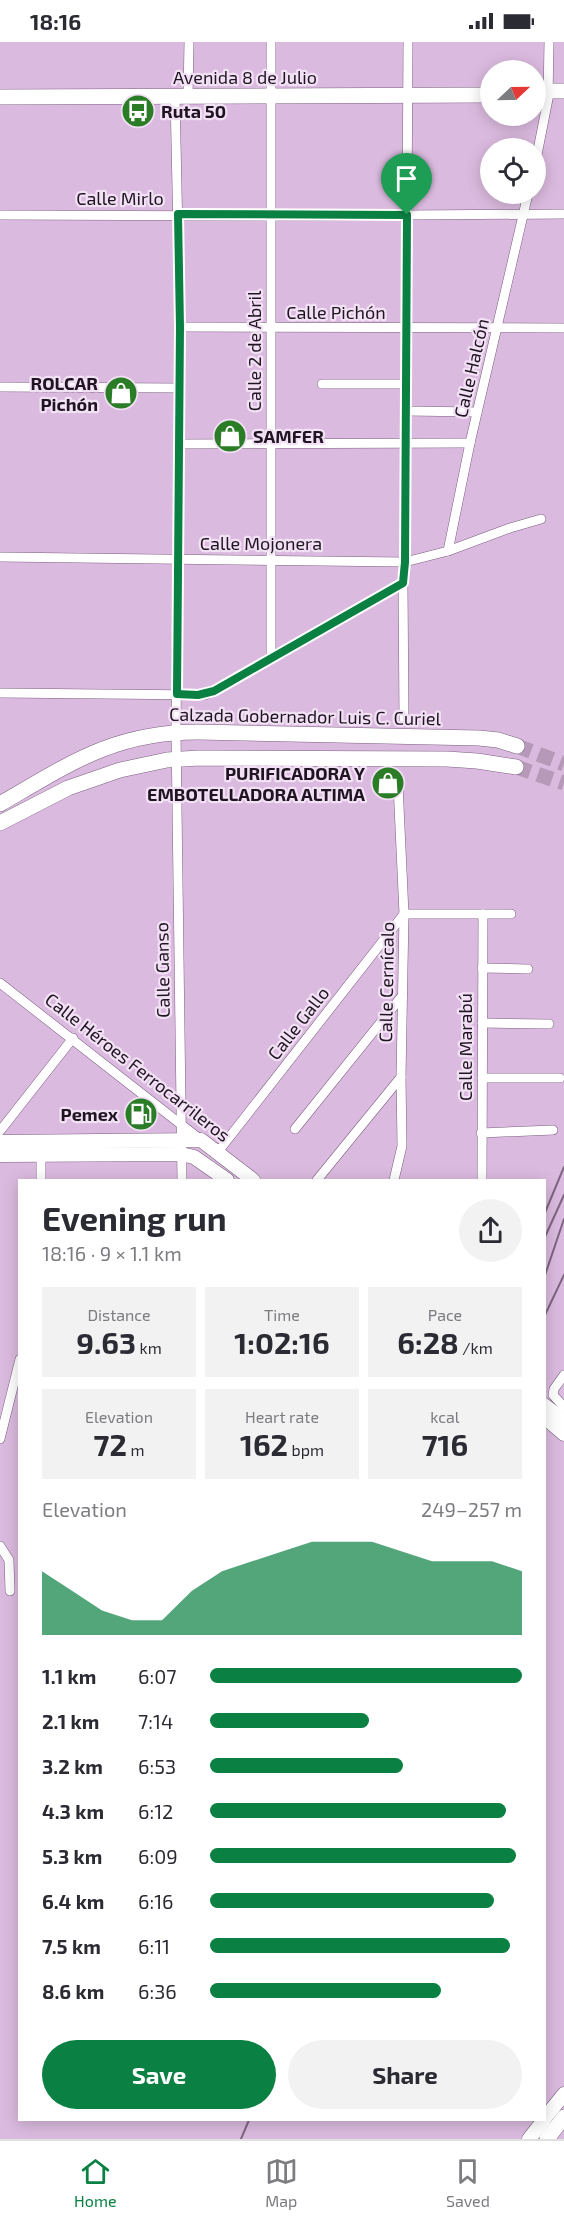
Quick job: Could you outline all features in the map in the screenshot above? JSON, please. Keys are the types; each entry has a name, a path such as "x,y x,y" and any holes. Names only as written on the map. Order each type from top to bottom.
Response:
{"main road":[{"path":"546,94 564,91"},
{"name":"Avenida 8 de Julio","path":"0,98 480,95"},
{"path":"546,96 564,100"},
{"name":"Calzada Gobernador Luis C. Curiel","path":"0,804 82,756 140,736 176,732 479,738 498,740 517,746"},
{"path":"0,823 75,785 120,770 177,759 447,759 516,767"},
{"path":"0,1155 181,1148 201,1140"},
{"name":"Calle Héroes Ferrocarrileros","path":"201,1140 252,1179"},
{"path":"0,1142 181,1148"},
{"name":"Calle Héroes Ferrocarrileros","path":"181,1148 226,1179"},
{"path":"549,1400 564,1420"},
{"path":"546,1419 564,1434"},
{"path":"546,2116 564,2094"},
{"path":"547,2139 564,2117"},
{"path":"529,2139 542,2121"}],"street":[{"name":"Calle Ganso","path":"182,1179 176,732 180,327 178,214 182,96 189,42"},
{"name":"Calle 2 de Abril","path":"271,42 271,659"},
{"path":"404,722 403,583 405,562 408,42"},
{"path":"546,65 549,42"},
{"name":"Calle Halcón","path":"448,551 470,443 525,204"},
{"name":"Calle Mirlo","path":"0,215 564,214"},
{"name":"Calle Pichón","path":"180,327 564,328"},
{"path":"322,384 406,384"},
{"path":"0,387 179,388"},
{"path":"406,411 477,412"},
{"path":"179,444 470,443"},
{"name":"Calle Mojonera","path":"0,557 405,562 448,551 488,535 541,519"},
{"path":"0,693 205,695 403,583"},
{"name":"Calle Cernícalo","path":"393,1179 402,1146 404,914 398,783"},
{"path":"404,914 511,914"},
{"name":"Calle Gallo","path":"217,1153 404,914"},
{"name":"Calle Marabú","path":"482,1179 483,914"},
{"path":"482,968 528,969"},
{"name":"Calle Héroes Ferrocarrileros","path":"0,983 201,1140"},
{"path":"295,1129 402,996"},
{"path":"482,1023 549,1024"},
{"path":"0,1131 73,1038"},
{"path":"318,1179 401,1077"},
{"path":"482,1077 560,1078"},
{"path":"481,1132 553,1130"},
{"path":"41,1154 41,1179"},
{"path":"0,1439 18,1367"},
{"path":"564,1376 549,1400 564,1407"},
{"path":"0,1546 9,1560 10,1591"}],"tunnel":[{"path":"517,746 564,764"},
{"path":"516,767 564,783"}],"railway":[{"path":"546,1210 564,1167"},
{"path":"546,1235 564,1195"},
{"path":"546,1272 564,1219"},
{"path":"546,1313 564,1275"},
{"path":"241,2139 249,2121"}],"place":[{"name":"Ruta 50","path":"138,111"},
{"name":"ROLCAR Pichón","path":"121,393"},
{"name":"SAMFER","path":"230,436"},
{"name":"PURIFICADORA Y EMBOTELLADORA ALTIMA","path":"388,783"},
{"name":"Pemex","path":"141,1114"}],"route":[{"path":"178,214 407,215 403,583 214,691 205,695 177,694 180,327 178,214"}]}
